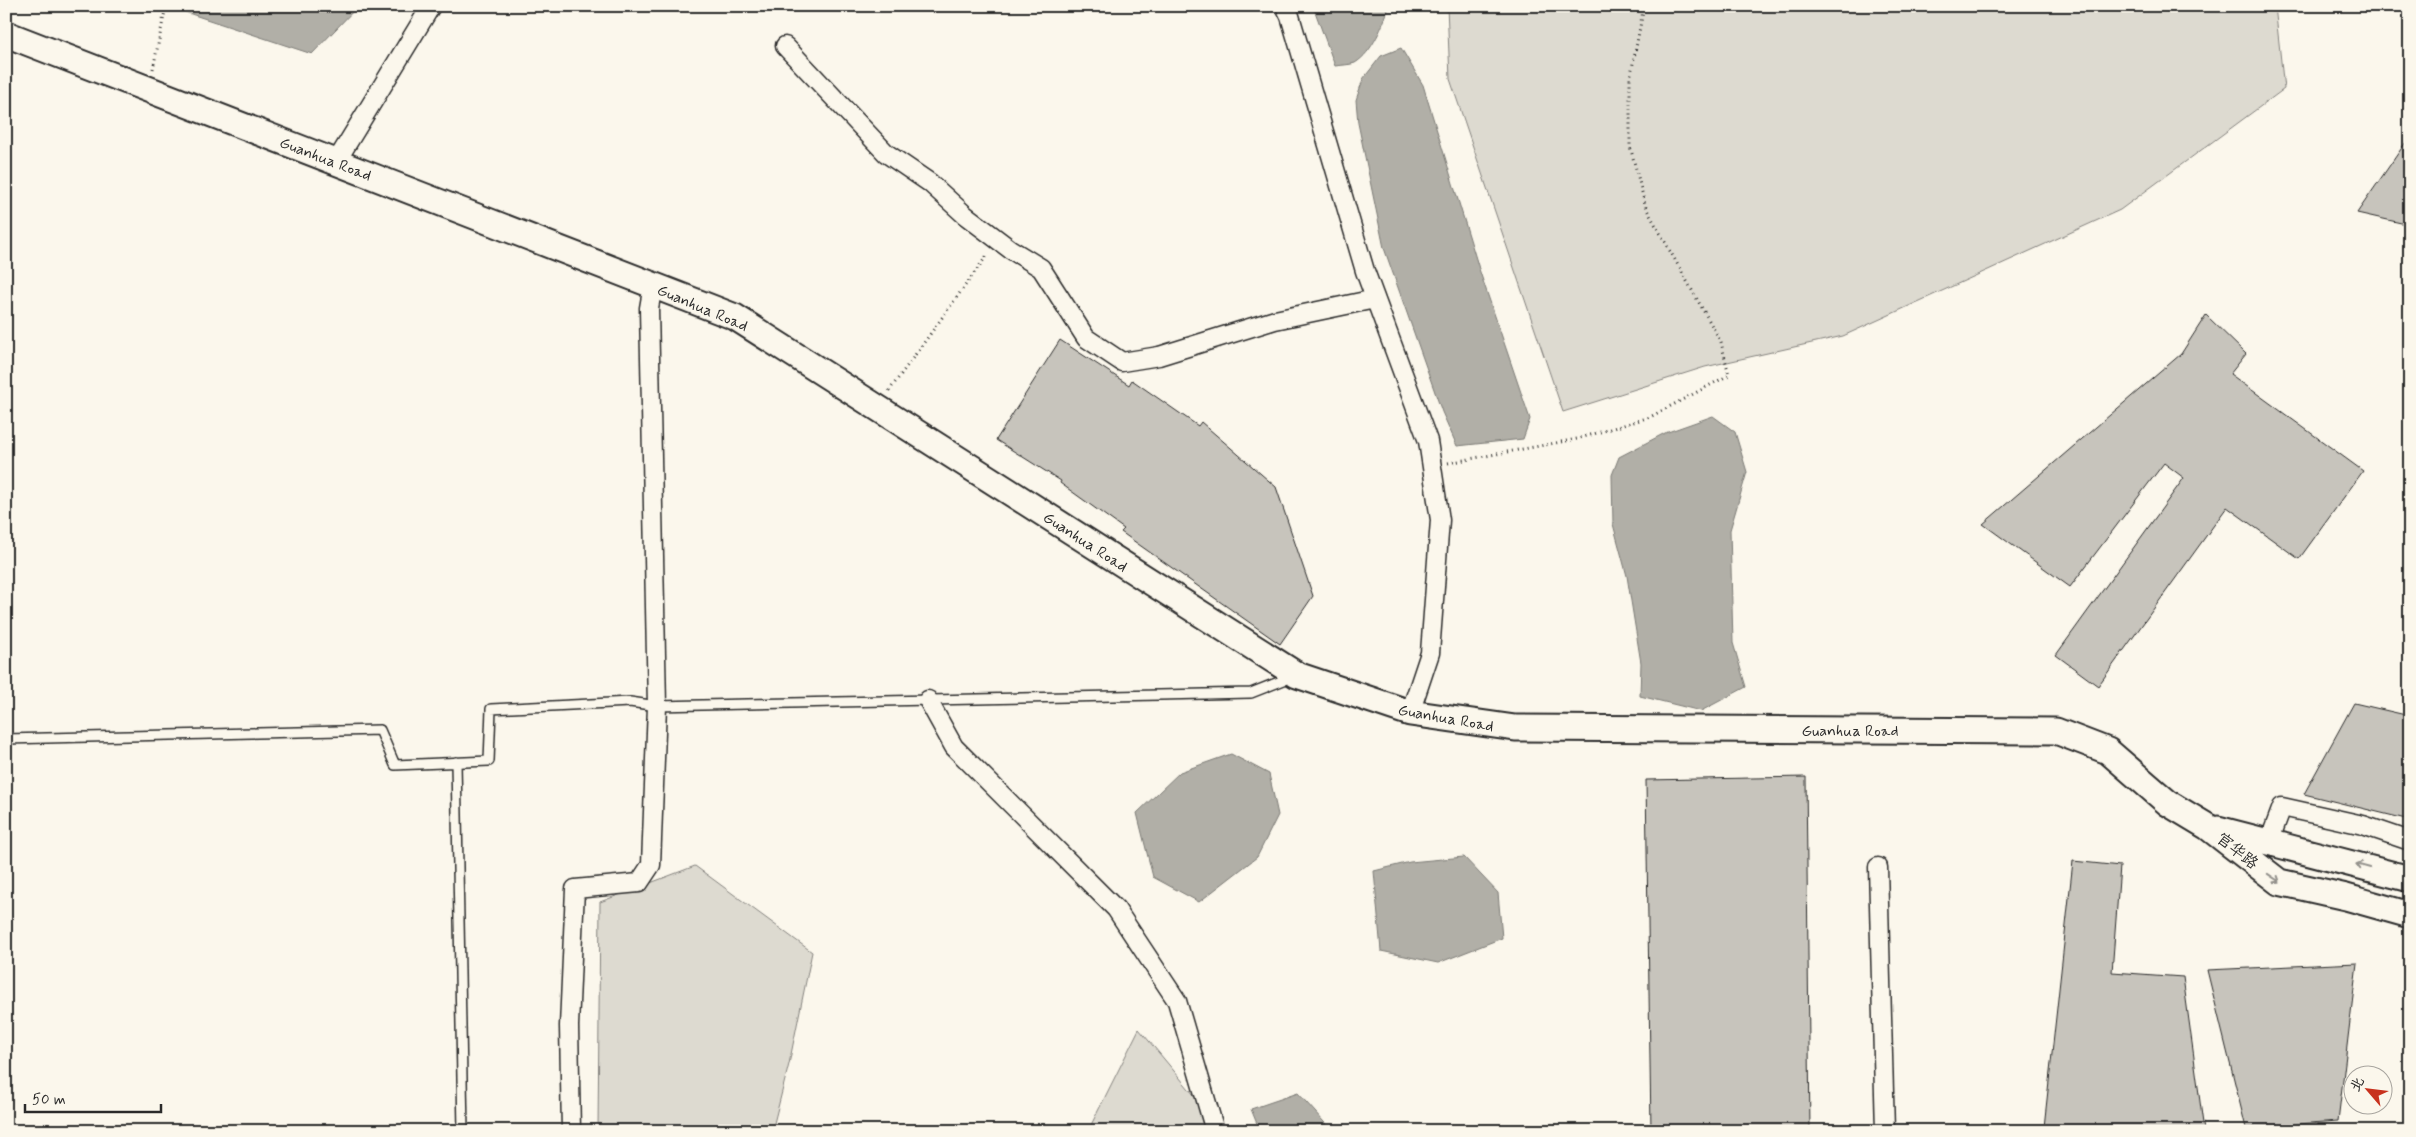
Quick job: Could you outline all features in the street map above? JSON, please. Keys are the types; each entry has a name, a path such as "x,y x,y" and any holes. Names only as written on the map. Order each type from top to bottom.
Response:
{"main road":[{"name":"Guanhua Road","path":"6,34 735,317 1297,675 1410,713 1515,728 2056,730 2108,751 2168,803 2208,827"},
{"name":"官华路","path":"2208,827 2410,879"},
{"name":"官华路","path":"2208,827 2279,882 2410,915"},
{"path":"2380,907 2410,924"}],"street":[{"path":"336,162 431,6"},
{"path":"1285,6 1290,16 1365,271 1428,440 1440,520 1430,652 1410,713"},
{"path":"784,46 886,153 930,183 965,215 998,240 1041,268 1086,338 1122,362 1159,356 1275,320 1375,299"},
{"path":"571,1131 569,1026 575,889 639,883 650,865 657,706 649,308 654,285"},
{"path":"928,700 954,747 1116,909 1177,1001 1216,1131"},
{"path":"2269,842 2282,807 2363,825 2410,841"},
{"path":"1878,867 1885,1131"}],"lane":[{"path":"6,739 380,730 395,765 488,761 491,709 630,702 657,706 1251,693 1297,675"},
{"path":"456,762 463,1131"}],"path":[{"path":"148,89 166,6"},
{"path":"1432,466 1578,439 1650,417 1729,375 1721,342 1646,208 1630,146 1630,79 1644,6"},
{"path":"877,407 998,240"}],"shaded area":[{"path":"185,6 358,6 312,54 185,12"},
{"path":"1313,6 1389,6 1381,29 1367,52 1355,63 1335,66"},
{"path":"1447,6 2275,6 2284,89 2120,210 1843,336 1705,367 1563,412 1450,79"},
{"path":"1401,48 1423,85 1480,272 1530,419 1523,439 1457,446 1442,412 1384,248 1358,123 1356,100 1363,79 1381,56"},
{"path":"1713,416 1735,432 1747,472 1730,530 1733,643 1746,687 1701,711 1640,696 1641,663 1627,576 1613,524 1612,475 1619,457 1665,433"},
{"path":"1231,754 1269,774 1278,815 1257,857 1199,902 1153,877 1137,813 1180,772"},
{"path":"1464,857 1498,893 1502,938 1438,963 1381,951 1374,871 1410,862"},
{"path":"695,866 812,952 789,1064 772,1131 598,1131 600,902"},
{"path":"1139,1029 1224,1131 1088,1131"},
{"path":"1298,1093 1332,1131 1260,1131 1251,1109"}],"building":[{"path":"2410,136 2410,225 2357,213"},
{"path":"2206,315 2246,354 2230,374 2363,471 2299,559 2227,507 2098,686 2056,655 2184,478 2164,463 2070,587 1983,524 2181,354"},
{"path":"1060,340 1129,385 1132,380 1198,426 1201,422 1276,487 1313,596 1280,644 1121,532 1124,529 1060,483 1061,481 996,440"},
{"path":"2354,703 2410,716 2410,820 2304,794"},
{"path":"1806,777 1810,1131 1651,1131 1646,780"},
{"path":"2073,861 2120,866 2112,972 2183,977 2204,1131 2069,1131 2044,1127"},
{"path":"2357,963 2338,1121 2246,1128 2207,970"}]}
